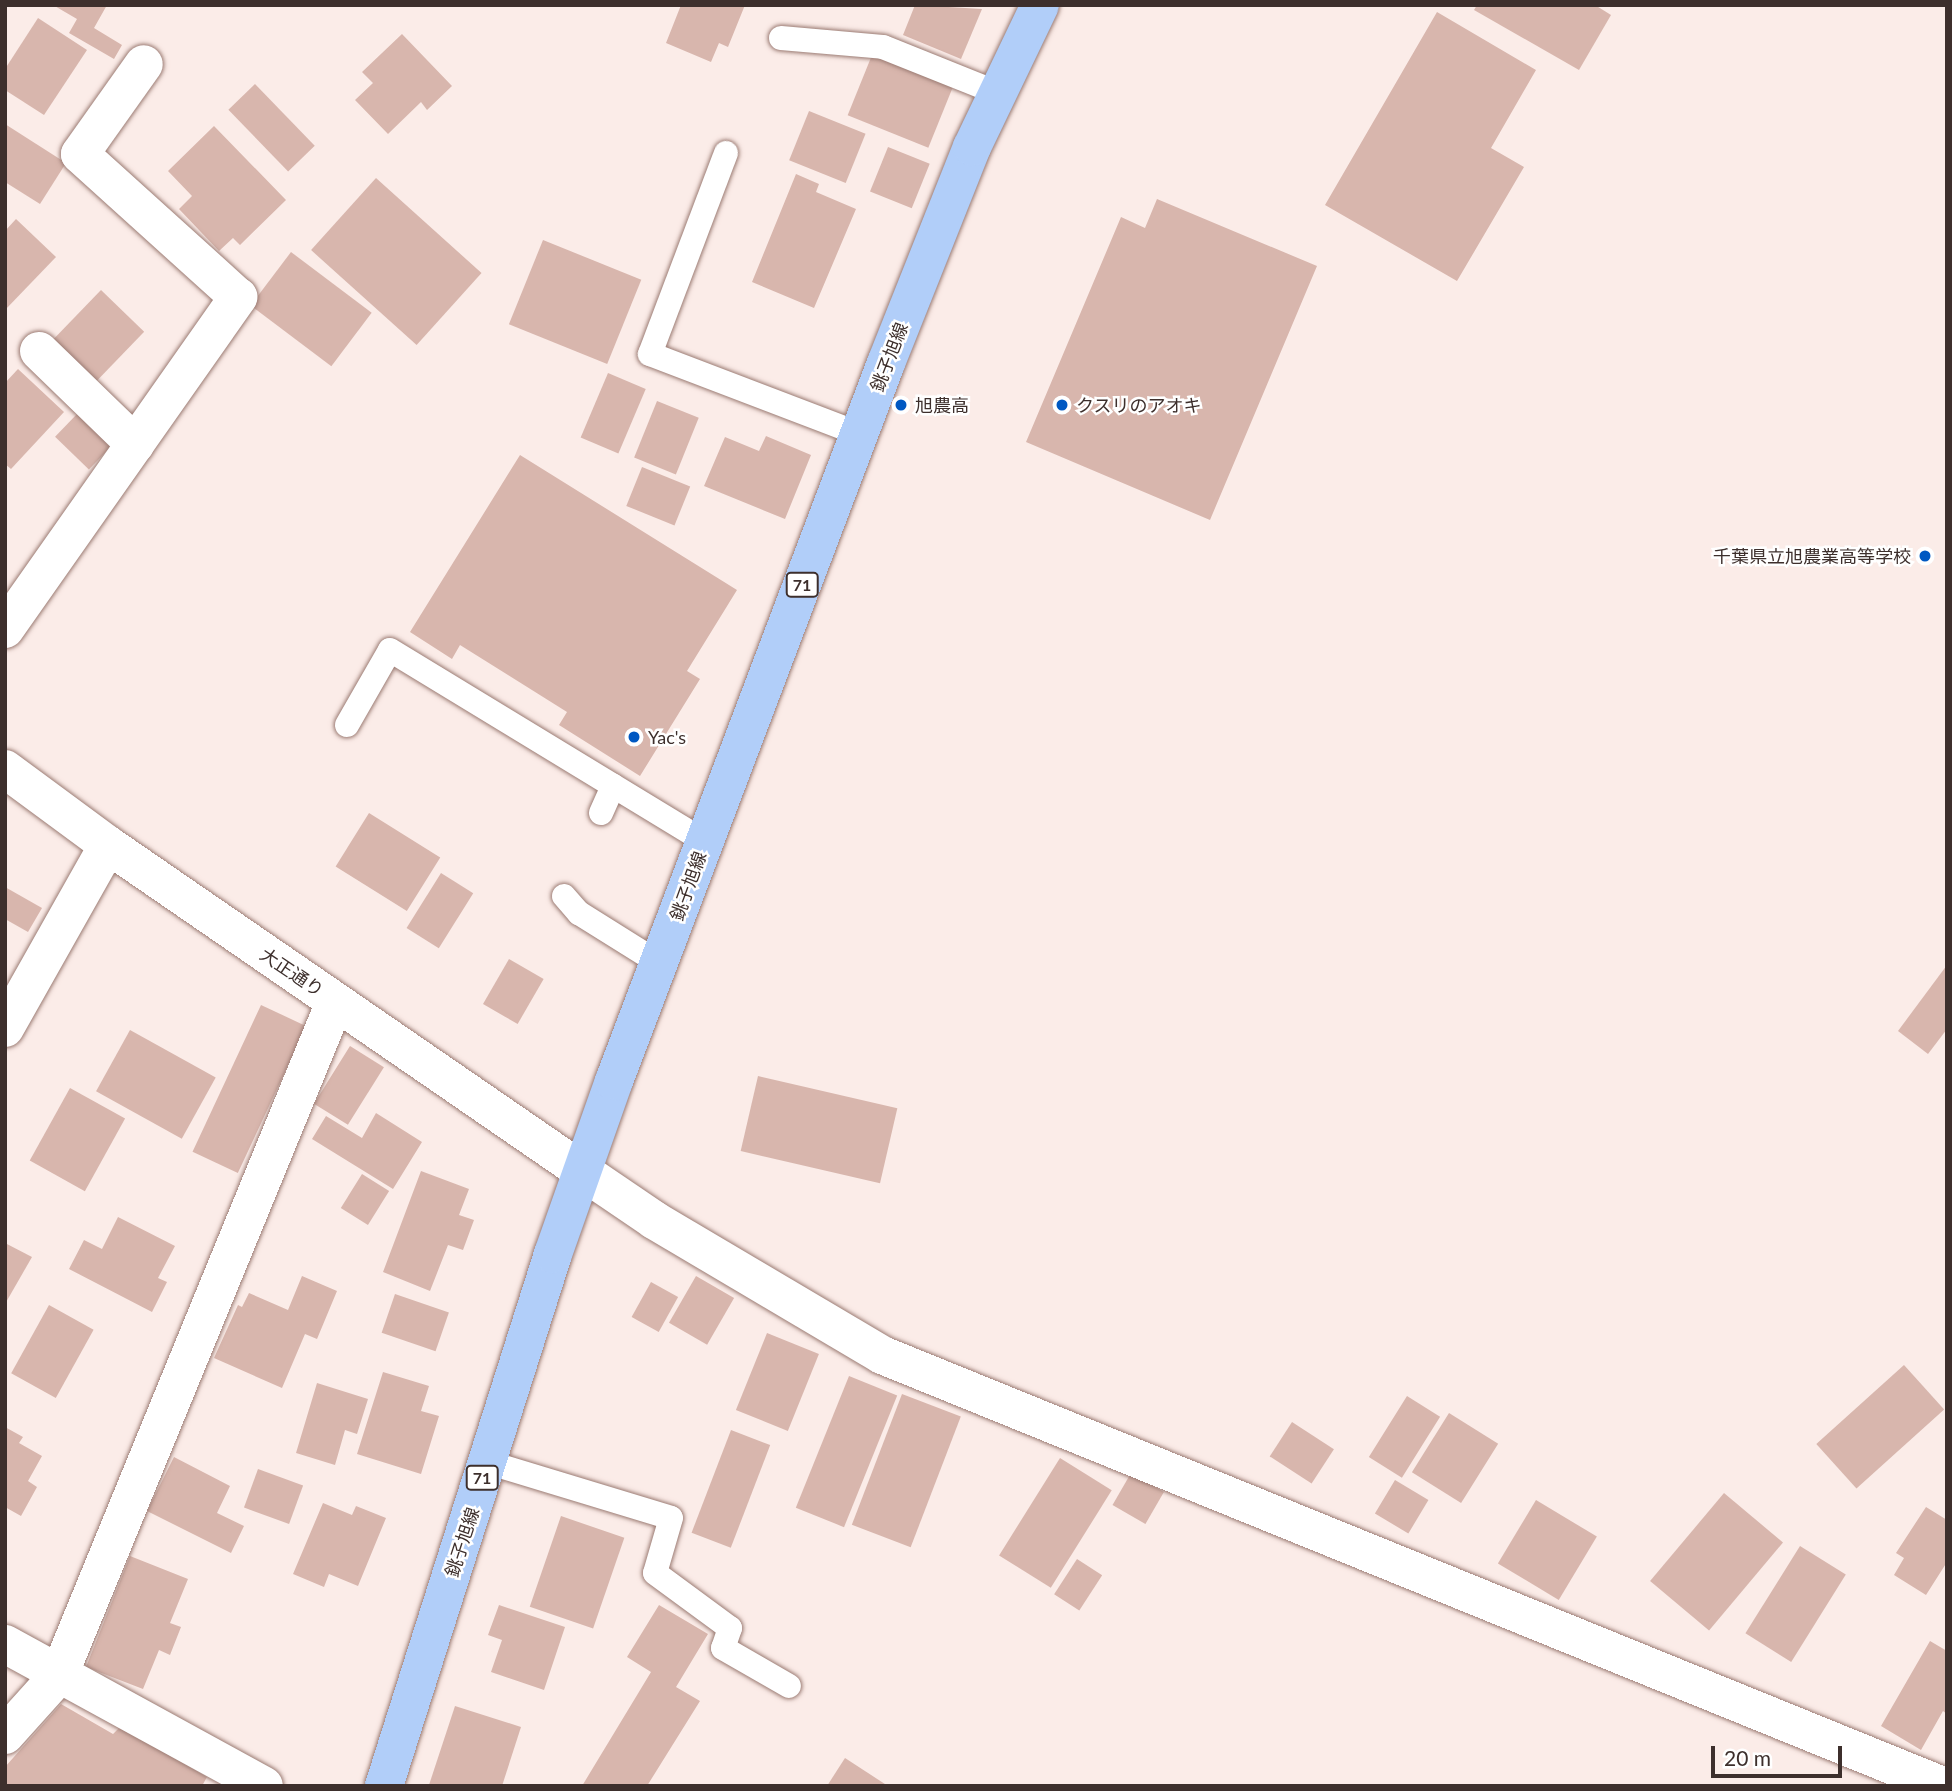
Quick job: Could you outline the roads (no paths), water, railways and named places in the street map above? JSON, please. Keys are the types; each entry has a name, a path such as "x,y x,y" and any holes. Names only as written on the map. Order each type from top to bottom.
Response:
{"main road":[{"name":"銚子旭線","path":"384,1786 582,1171 704,841 972,147 1040,5"}],"street":[{"path":"5,629 238,297 80,154 145,64"},
{"path":"39,351 135,444"},
{"name":"大正通り","path":"5,769 108,845 654,1220 882,1355 1943,1786"},
{"path":"5,1028 108,845"},
{"path":"5,1735 59,1675 335,1002"},
{"path":"5,1644 264,1786"}],"lane":[{"path":"781,38 883,47 998,93"},
{"path":"726,153 649,354 860,434"},
{"path":"346,725 390,650 704,841"},
{"path":"601,813 613,786"},
{"path":"564,896 579,913 659,963"},
{"path":"487,1462 671,1518 655,1573 730,1628 723,1648 789,1686"}],"place":[{"name":"旭農高","path":"901,405"},
{"name":"クスリのアオキ","path":"1062,405"},
{"name":"千葉県立旭農業高等学校","path":"1925,556"},
{"name":"Yac's","path":"634,737"}]}
